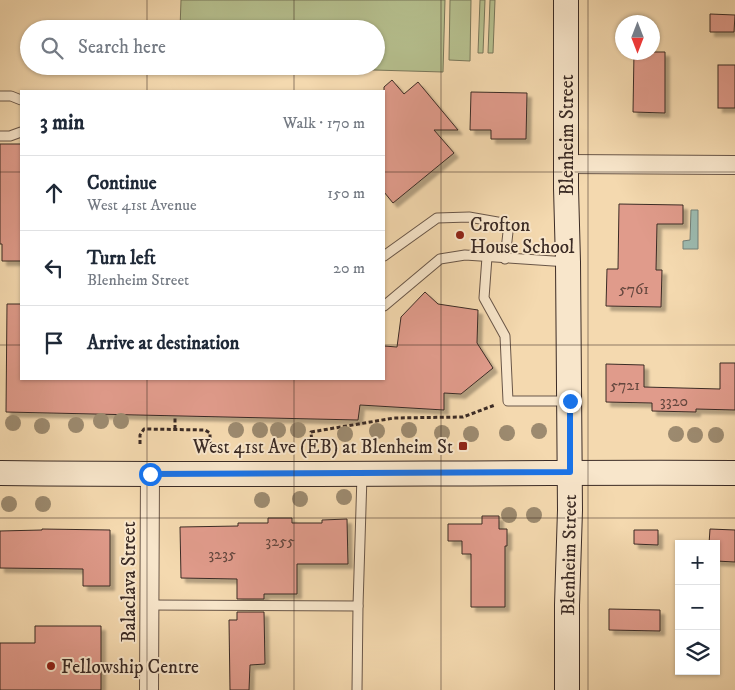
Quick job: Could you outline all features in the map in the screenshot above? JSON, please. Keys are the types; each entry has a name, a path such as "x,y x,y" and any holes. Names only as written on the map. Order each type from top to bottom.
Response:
{"main road":[{"name":"Blenheim Street","path":"566,0 566,164 570,401 567,690"},
{"path":"0,473 735,473"}],"street":[{"path":"566,164 735,165"},
{"name":"Balaclava Street","path":"149,690 150,474"}],"lane":[{"path":"0,96 11,96 20,100"},
{"path":"0,136 10,136 20,132"},
{"path":"385,255 437,218 469,217 504,223 508,232 505,259"},
{"path":"385,305 440,259 465,256 568,262"},
{"path":"487,257 484,298 505,336 508,401 570,401"},
{"path":"357,690 362,474"},
{"path":"149,605 358,606"}],"path":[{"path":"312,445 311,432 394,418 463,417 508,401"},
{"path":"175,416 175,429"},
{"path":"140,444 140,435 144,429 175,429 205,430 210,433 210,444"}],"green space":[{"path":"181,0 445,0 443,72 385,70 385,20 180,20"},
{"path":"450,0 471,0 470,61 449,60"},
{"path":"480,0 485,0 483,53 478,53"},
{"path":"490,0 495,0 493,53 488,53"}],"water":[{"path":"691,210 698,210 698,249 683,249 683,241 690,240"}],"building":[{"path":"710,14 735,15 734,32 710,32"},
{"path":"660,52 665,52 665,113 633,112 634,60 660,60"},
{"path":"718,65 735,65 735,108 718,108"},
{"path":"392,80 404,94 418,82 458,130 434,130 454,153 393,203 385,193 384,87"},
{"path":"471,92 527,93 526,139 491,139 491,130 470,130"},
{"path":"0,144 20,144 20,261 2,261 2,244 0,244"},
{"path":"619,204 683,205 683,224 657,224 656,270 662,270 661,307 606,306 607,269 618,269"},
{"path":"425,292 438,304 478,310 477,343 493,368 461,394 444,393 444,410 360,405 358,420 6,412 7,304 20,304 20,380 385,380 385,346 397,347 401,317"},
{"path":"720,363 735,363 735,410 696,409 696,412 652,411 652,403 606,402 606,364 644,365 644,387 720,389"},
{"path":"482,516 499,516 499,529 507,529 507,546 505,546 505,607 471,607 471,554 462,554 462,541 448,541 448,524 482,524"},
{"path":"268,518 292,518 292,523 322,523 322,520 347,519 348,564 297,564 297,594 264,594 264,599 237,599 237,579 181,578 180,527 238,526 238,523 268,523"},
{"path":"42,529 110,530 110,586 83,586 83,569 0,568 0,531"},
{"path":"710,529 735,530 735,562 720,561 720,540 709,540"},
{"path":"634,530 658,530 658,545 634,544"},
{"path":"609,609 660,610 660,631 609,630"},
{"path":"237,612 264,612 265,664 250,665 249,690 230,690 229,620 237,620"},
{"name":"Fellowship Centre","path":"35,626 101,626 101,690 0,690 0,643 35,643"}],"place":[{"name":"Crofton House School","path":"460,235"},
{"name":"West 41st Ave (EB) at Blenheim St","path":"463,446"},
{"name":"Fellowship Centre","path":"51,666"}],"route":[{"path":"150,474 570,472 570,401"}]}
